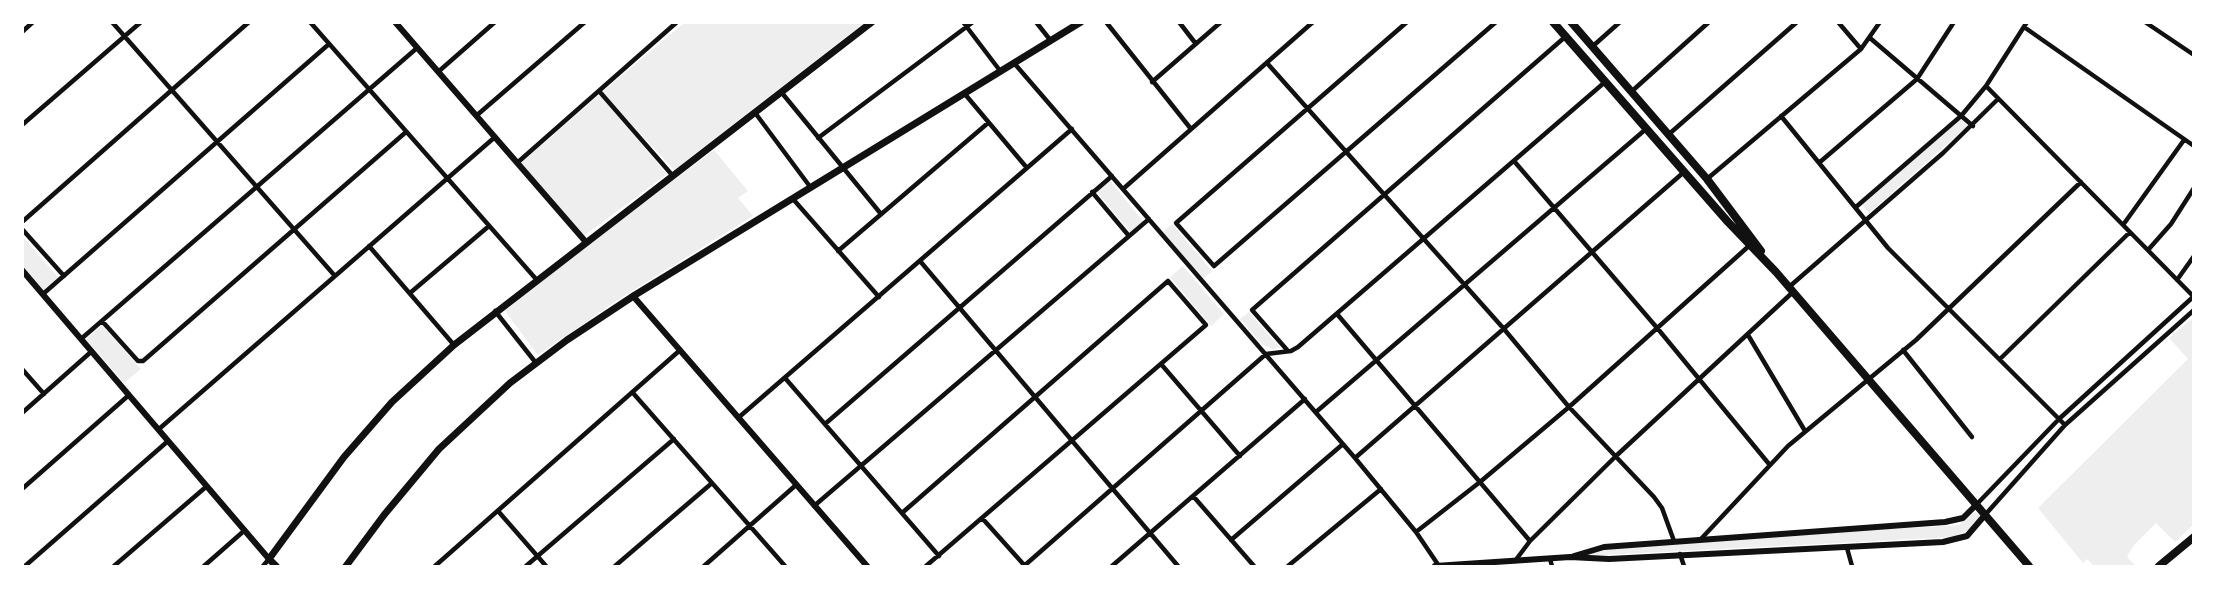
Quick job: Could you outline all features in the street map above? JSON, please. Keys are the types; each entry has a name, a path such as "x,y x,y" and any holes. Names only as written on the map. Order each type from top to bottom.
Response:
{"main road":[{"path":"276,567 269,559 344,457 376,419 454,345 585,241 756,114 872,22"},
{"path":"346,567 384,515 439,449 536,363 633,296 1081,22"},
{"path":"1571,22 1707,179 1776,272"},
{"path":"1555,25 1582,51 1592,47"},
{"path":"1555,25 1791,289 2030,567"},
{"path":"2159,567 2193,537"}],"street":[{"path":"22,32 33,22"},
{"path":"112,22 335,276"},
{"path":"22,125 141,22"},
{"path":"22,222 249,22"},
{"path":"310,22 536,279"},
{"path":"406,22 397,25 585,241"},
{"path":"438,72 495,22"},
{"path":"476,116 585,22"},
{"path":"517,163 677,22"},
{"path":"818,138 965,25 972,22"},
{"path":"1036,22 1051,41"},
{"path":"1106,22 1191,129"},
{"path":"1179,22 1196,44"},
{"path":"1152,82 1221,22"},
{"path":"1123,189 1313,22"},
{"path":"1407,22 1176,223 1214,267 1496,22"},
{"path":"1592,47 1620,22"},
{"path":"1631,92 1709,22"},
{"path":"1668,135 1797,22"},
{"path":"1707,179 1861,49 1880,22"},
{"path":"1820,162 1917,79 1954,22"},
{"path":"2145,22 2193,55"},
{"path":"1839,24 1861,49"},
{"path":"965,25 1001,72"},
{"path":"1856,207 1961,116 1986,86 2026,25 2193,146"},
{"path":"1288,351 1252,310 1565,37"},
{"path":"1870,38 1973,126"},
{"path":"43,294 329,44"},
{"path":"81,339 417,48"},
{"path":"1014,63 1355,458 1416,532 1437,566 1570,557 1609,559 1951,541 1974,531 1985,515 2065,425 2193,310"},
{"path":"1267,63 1504,329 1569,407 1658,502 1674,542"},
{"path":"982,518 1025,566 1266,354 1298,347 1605,82"},
{"path":"1570,557 1604,547 1945,522 1963,518 2059,419 2193,297 1986,86"},
{"path":"599,91 672,176"},
{"path":"782,93 881,214"},
{"path":"964,93 1027,168"},
{"path":"1515,561 1530,541 1616,456 1748,335 1791,289 1973,126 1998,99"},
{"path":"756,114 811,188"},
{"path":"1781,116 1888,248 2065,425"},
{"path":"838,251 988,123"},
{"path":"738,418 1072,129"},
{"path":"1316,412 1646,129"},
{"path":"102,321 140,362 406,132"},
{"path":"159,429 495,137"},
{"path":"2123,225 2184,140"},
{"path":"1514,161 1658,329 1769,464"},
{"path":"1355,458 1684,172"},
{"path":"825,424 1112,176"},
{"path":"1700,540 1769,464 1805,430 1904,350 2081,182"},
{"path":"2148,250 2171,224 2193,188"},
{"path":"1092,192 1129,236"},
{"path":"793,199 879,297"},
{"path":"814,506 1149,219"},
{"path":"410,293 489,226"},
{"path":"22,229 64,276"},
{"path":"2000,359 2130,232"},
{"path":"1416,532 1480,483 1569,407 1750,245"},
{"path":"369,246 454,345"},
{"path":"2177,280 2193,256"},
{"path":"920,261 1178,567"},
{"path":"22,270 269,559 263,567"},
{"path":"902,513 1168,281 1206,325 926,567"},
{"path":"633,296 867,567"},
{"path":"495,311 536,363"},
{"path":"1337,314 1530,541"},
{"path":"1748,335 1805,430"},
{"path":"1904,350 1972,437"},
{"path":"22,413 92,351"},
{"path":"435,567 680,351"},
{"path":"1161,364 1240,456"},
{"path":"22,369 44,394"},
{"path":"785,378 939,555"},
{"path":"633,393 785,567"},
{"path":"22,489 129,395"},
{"path":"1112,567 1305,399"},
{"path":"526,567 674,439"},
{"path":"25,567 168,441"},
{"path":"1231,540 1343,444"},
{"path":"615,567 712,483"},
{"path":"704,567 796,485"},
{"path":"114,567 207,486"},
{"path":"1288,567 1381,489"},
{"path":"1193,496 1254,567"},
{"path":"498,512 546,567"},
{"path":"204,567 245,530"},
{"path":"1847,548 1852,567"},
{"path":"1680,554 1684,567"},
{"path":"1550,559 1552,567"}],"shaded area":[{"path":"684,23 864,23 674,170 602,92"},
{"path":"599,95 667,174 584,236 521,163"},
{"path":"1961,119 1968,126 1869,213 1862,205"},
{"path":"714,150 748,191 738,198 753,216 616,301 538,355 505,311 588,244"},
{"path":"1110,181 1143,221 1130,232 1097,192"},
{"path":"1172,224 1212,271 1203,279 1163,232"},
{"path":"22,236 58,277 43,290 23,267"},
{"path":"1183,266 1224,314 1211,326 1170,277"},
{"path":"1249,312 1280,348 1273,349 1263,345 1240,319"},
{"path":"2193,318 2193,525 2175,542 2156,523 2134,545 2127,557 2136,566 2094,566 2087,559 2083,563 2038,508 2188,359 2169,338"},
{"path":"102,325 141,369 124,383 86,339"},
{"path":"1975,512 1981,517 1970,529 1953,537 1583,556 1606,550 1959,525"}]}
